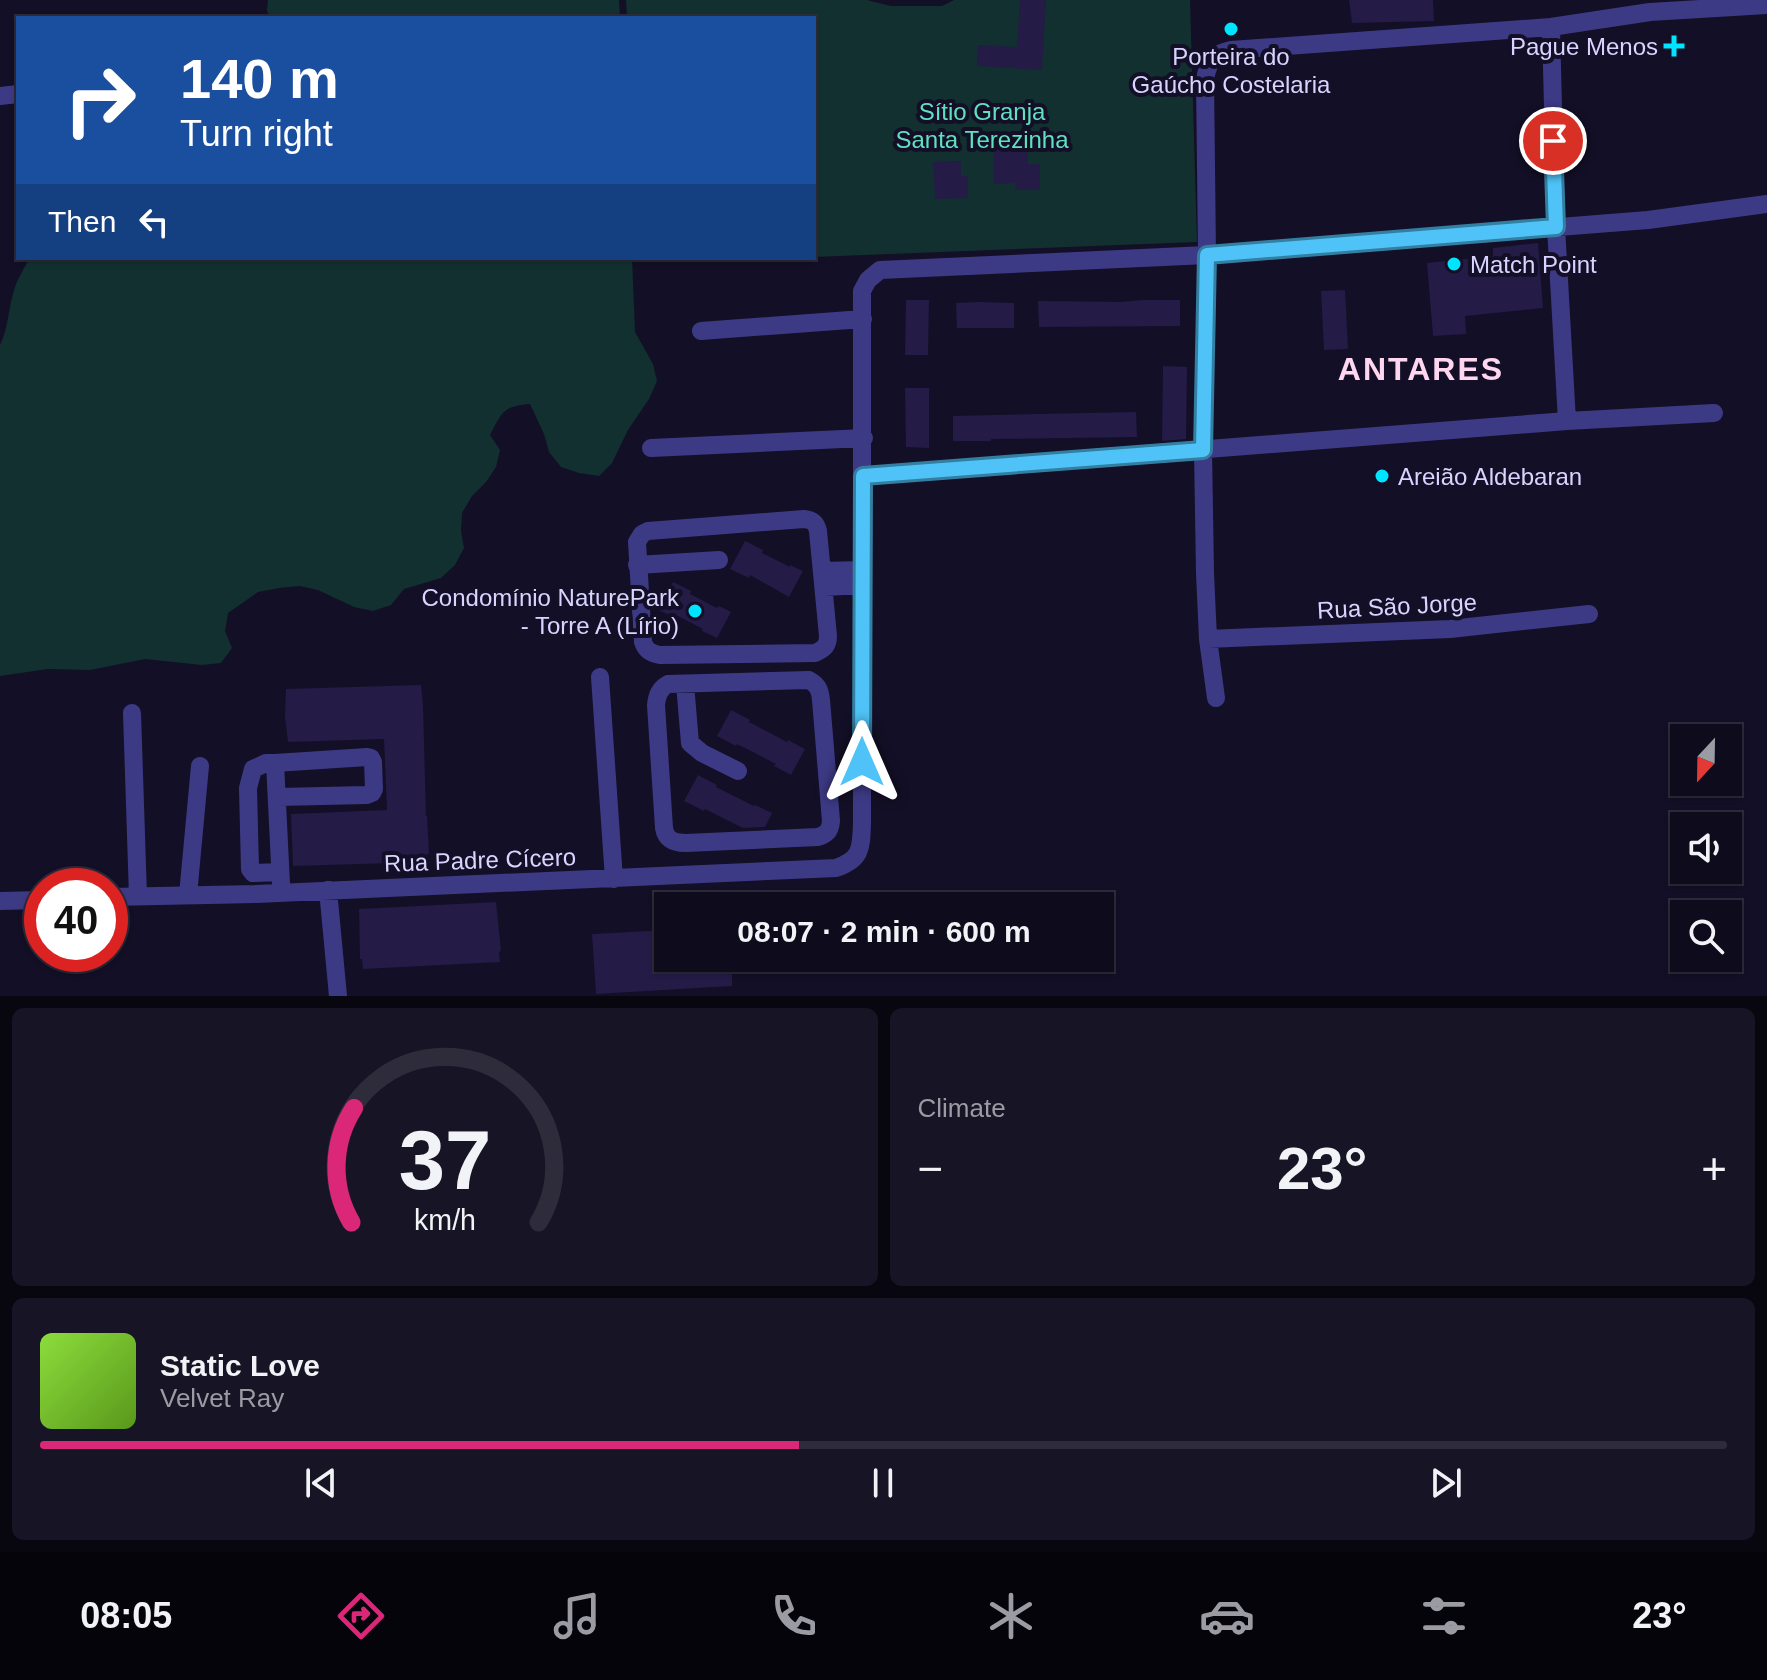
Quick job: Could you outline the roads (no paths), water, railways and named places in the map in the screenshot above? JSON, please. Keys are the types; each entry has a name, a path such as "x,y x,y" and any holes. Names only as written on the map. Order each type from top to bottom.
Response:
{"street":[{"path":"1216,698 1208,639 1203,450 1207,255 1205,78 1211,59 1219,52 1231,50 1551,27 1650,6 1767,5"},
{"path":"1551,27 1556,227 1567,421"},
{"path":"827,763 862,762 862,291 868,280 880,270 1207,255 1648,220 1767,204"},
{"path":"701,331 863,319"},
{"path":"863,476 1567,421 1714,413"},
{"path":"651,448 864,438"},
{"path":"811,520 816,524 828,642 824,649 815,653 651,653 645,649 643,642 637,565 637,542 648,531 811,520"},
{"path":"637,565 719,560"},
{"path":"823,579 863,577"},
{"name":"Rua São Jorge","path":"1208,639 1450,629 1589,614"},
{"path":"600,677 614,879"},
{"path":"809,680 815,684 820,690 827,763 829,831 818,837 686,843 677,843 665,835 657,697 662,687 668,684 685,684 809,680"},
{"path":"685,684 690,743 702,753 738,771"},
{"path":"132,713 138,896"},
{"path":"278,797 367,795 374,789 373,762 367,757 275,763 253,769 248,788 250,869 253,873 280,872"},
{"name":"Rua Padre Cícero","path":"128,896 836,868 851,863 862,839 862,762"},
{"path":"275,763 281,892"},
{"path":"188,895 200,766"},
{"path":"328,890 338,996"},
{"path":"0,901 24,900"}],"place":[{"name":"Porteira do Gaúcho Costelaria","path":"1231,29"},
{"name":"Pague Menos","path":"1674,46"},
{"name":"Match Point","path":"1454,264"},
{"name":"Areião Aldebaran","path":"1382,476"},
{"name":"Condomínio NaturePark - Torre A (Lírio)","path":"695,611"}],"district":[{"name":"ANTARES","path":"1421,369"}],"park label":[{"name":"Sítio Granja Santa Terezinha","path":"982,125"}]}
